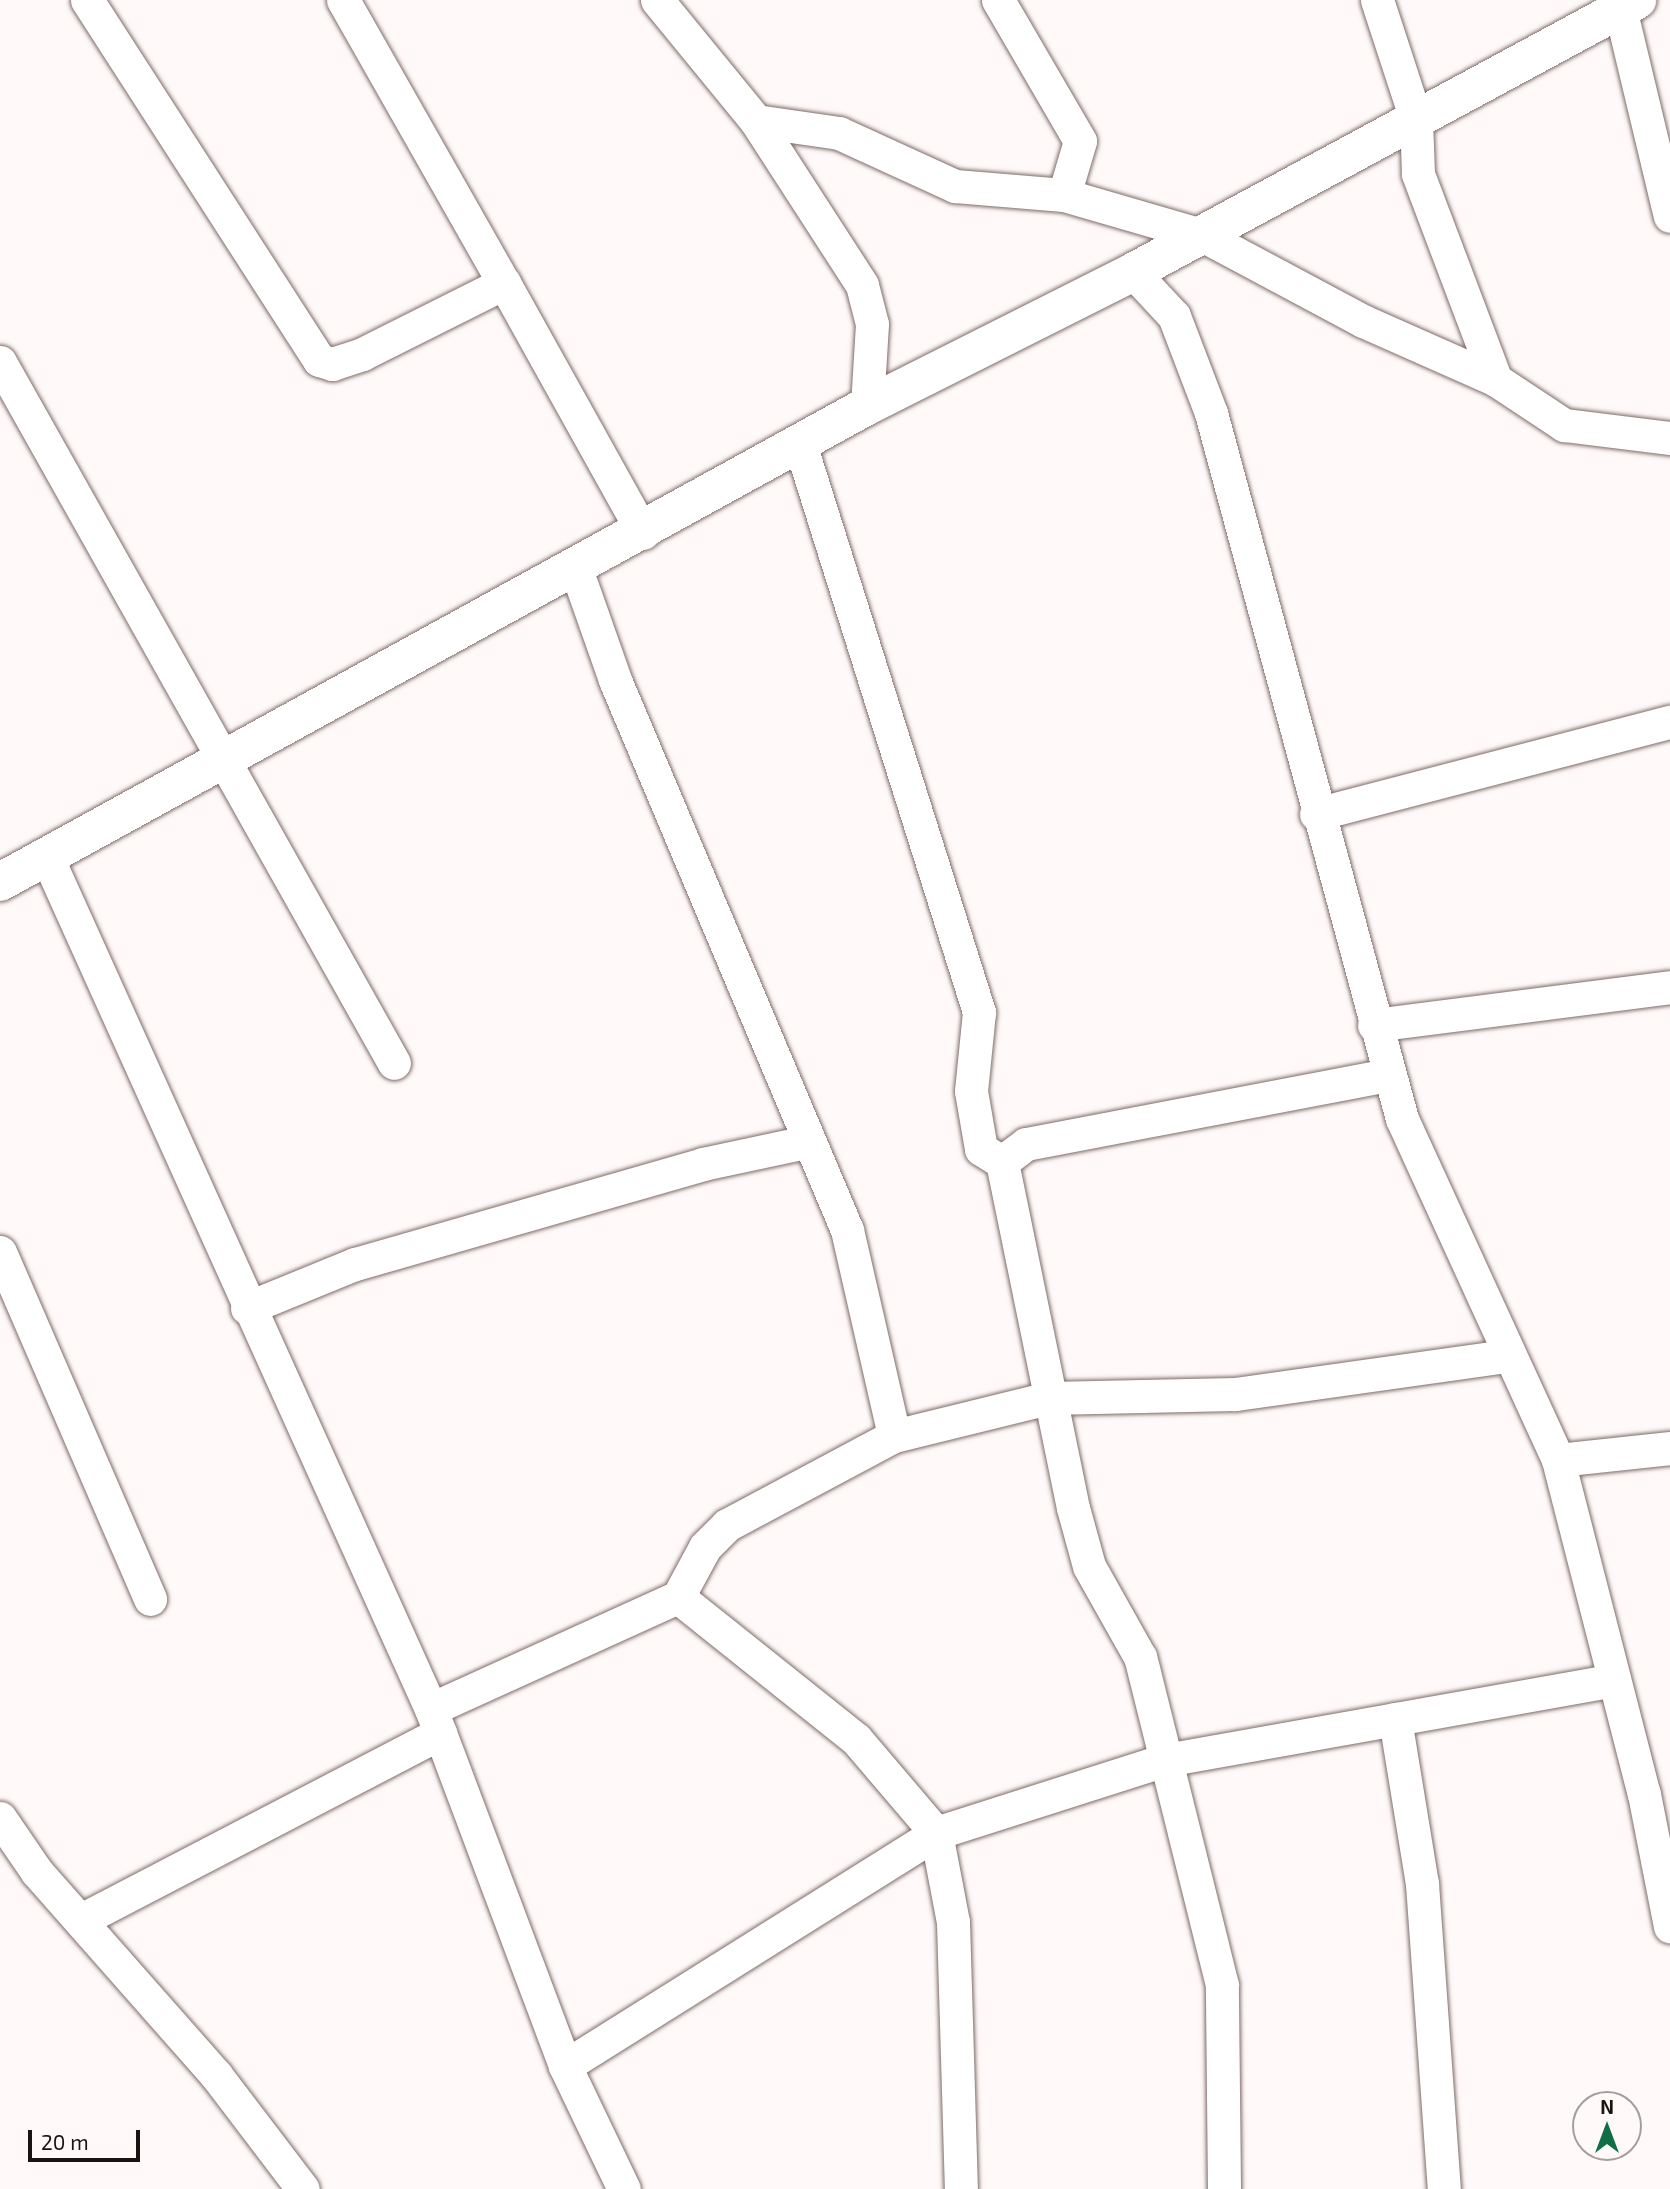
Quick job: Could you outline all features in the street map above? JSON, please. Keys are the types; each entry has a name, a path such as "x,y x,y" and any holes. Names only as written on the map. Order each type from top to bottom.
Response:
{"street":[{"path":"87,0 319,360 332,364 362,354 504,284"},
{"path":"343,0 643,533"},
{"path":"657,0 756,121 862,285 872,324 867,407"},
{"path":"998,0 1080,141 1064,195"},
{"path":"1377,0 1416,119 1418,174 1496,380"},
{"path":"0,882 226,754 643,533 867,407 1133,272 1625,3 1670,216"},
{"path":"756,121 839,133 955,187 1064,195 1202,235 1363,321 1496,380 1564,425 1670,438"},
{"path":"1133,272 1174,316 1211,413 1316,814 1389,1075 1442,1218 1558,1460 1614,1681 1657,1796 1670,1926"},
{"path":"0,362 226,754 394,1063"},
{"path":"800,444 979,1012 971,1091 981,1149 1002,1162 1049,1398 1089,1566 1140,1657 1222,1985 1224,2189"},
{"path":"576,569 615,680 806,1142 846,1230 894,1436"},
{"path":"1316,814 1670,722"},
{"path":"47,857 247,1308 436,1721 565,2066 624,2189"},
{"path":"1374,1025 1670,987"},
{"path":"1002,1162 1026,1144 1389,1075"},
{"path":"247,1308 355,1264 703,1164 806,1142"},
{"path":"0,1252 150,1599"},
{"path":"81,1920 436,1721 678,1597 705,1547 727,1525 894,1436 1049,1398 1235,1394 1506,1356"},
{"path":"1558,1460 1670,1448"},
{"path":"678,1597 856,1739 936,1833 953,1922 961,2189"},
{"path":"565,2066 936,1833 1165,1760 1614,1681"},
{"path":"1395,1719 1423,1897 1444,2189"},
{"path":"0,1818 81,1920 216,2075 303,2189"}]}
